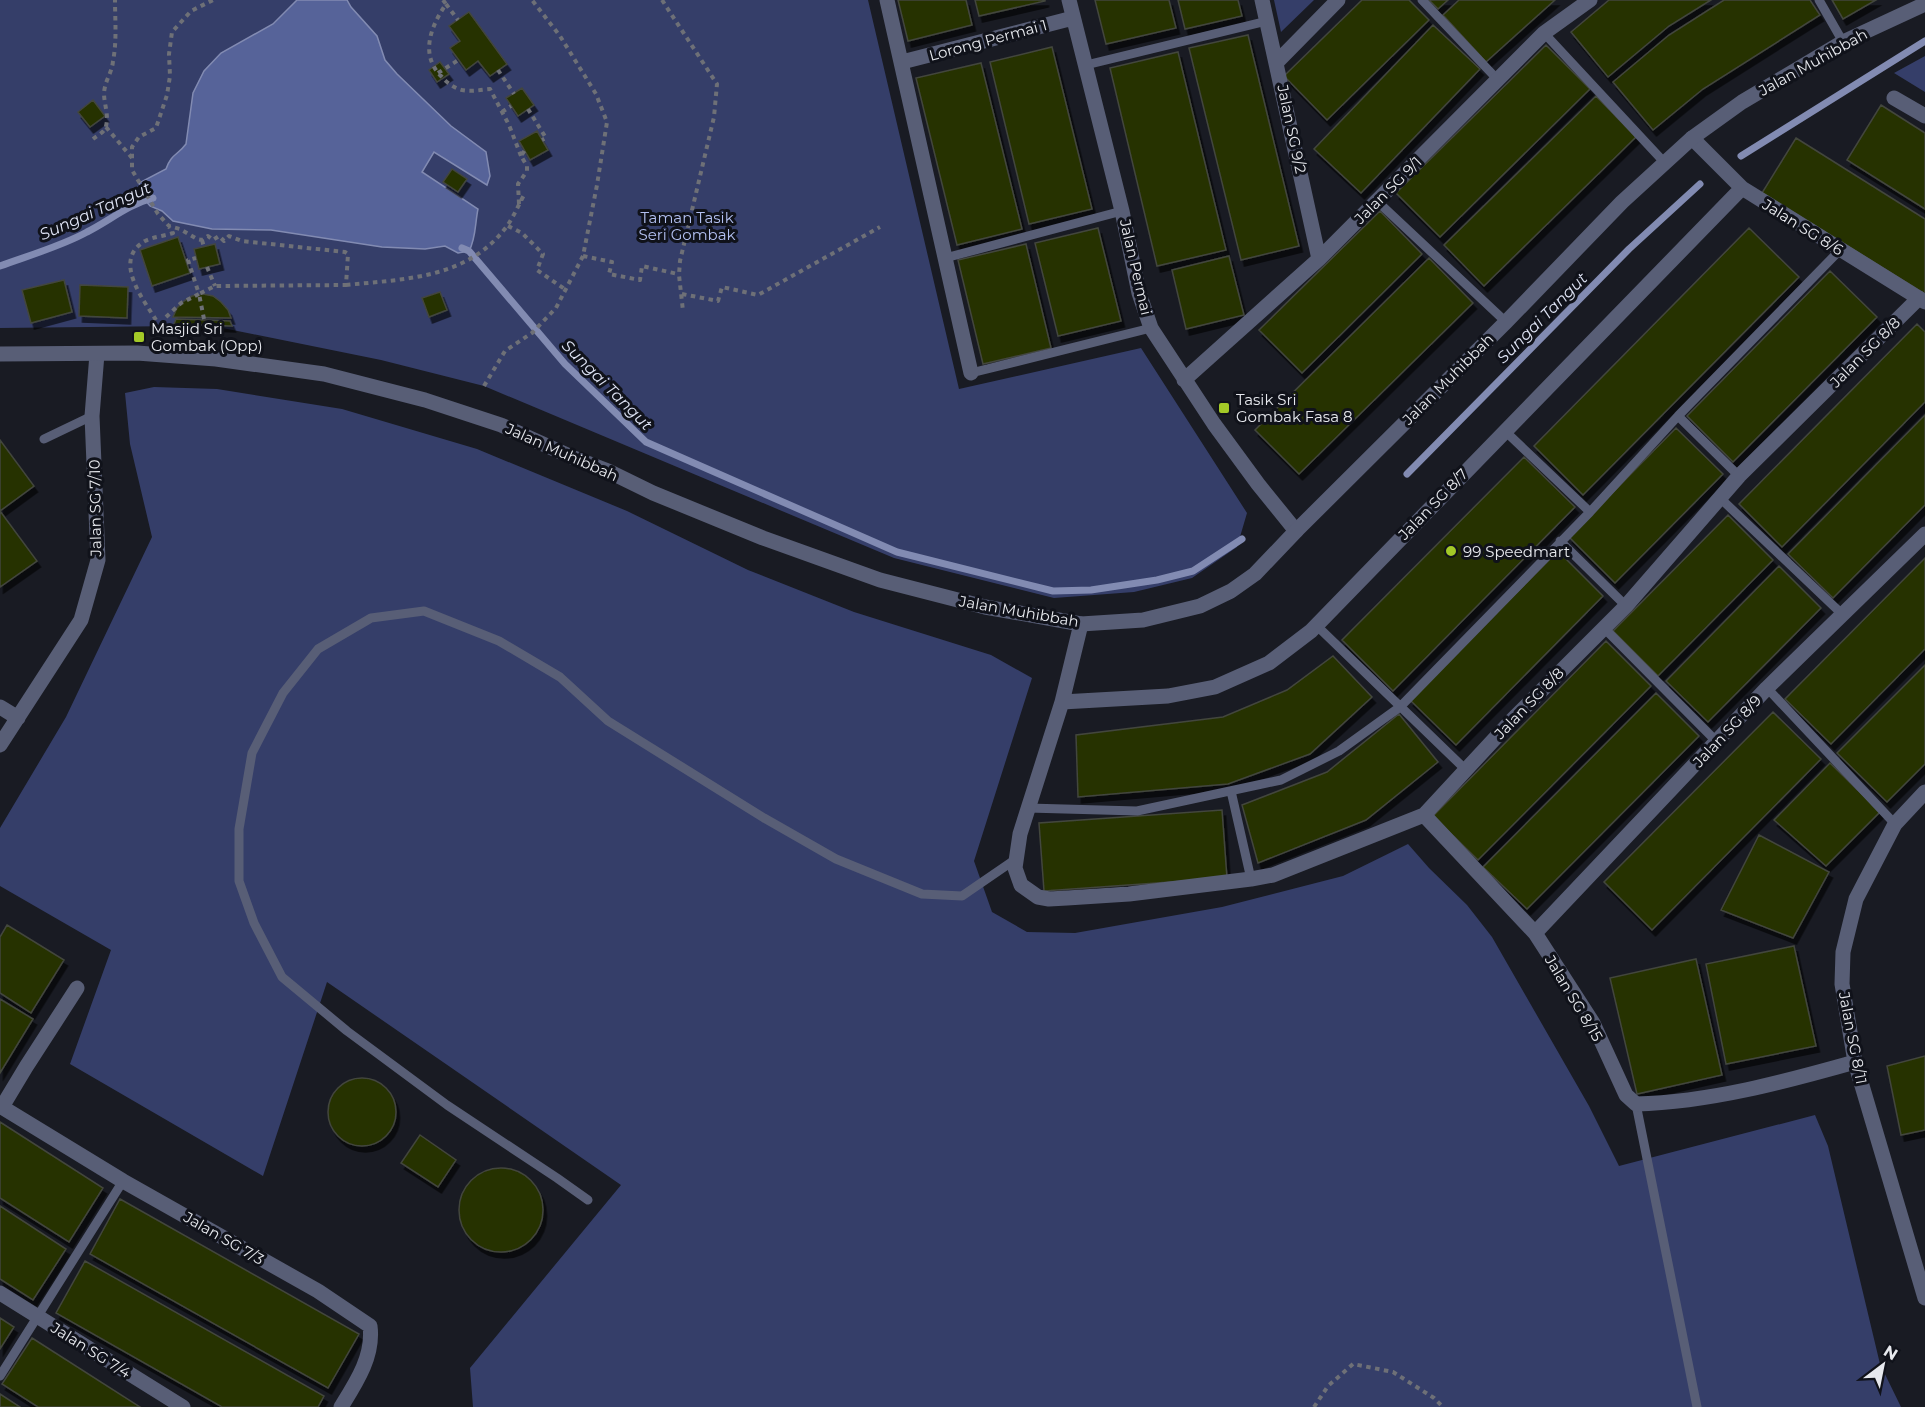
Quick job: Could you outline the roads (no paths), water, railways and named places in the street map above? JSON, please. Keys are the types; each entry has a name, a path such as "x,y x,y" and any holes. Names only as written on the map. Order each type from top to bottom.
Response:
{"street":[{"path":"887,0 971,373"},
{"name":"Jalan Permai","path":"1069,0 1122,211 1139,293 1151,328 1184,380 1252,476 1296,531"},
{"name":"Jalan SG 9/2","path":"1262,0 1319,259"},
{"path":"1277,62 1338,0"},
{"name":"Jalan SG 9/1","path":"1184,380 1319,259 1544,33 1590,0"},
{"name":"Jalan Muhibbah","path":"0,354 137,353 216,359 315,372 425,400 501,425 653,493 763,538 880,580 985,607 1081,624 1143,620 1200,606 1231,591 1255,574 1622,202 1692,138 1742,102 1843,42 1925,4"},
{"name":"Lorong Permai 1","path":"902,62 1073,18"},
{"path":"1894,98 1925,116"},
{"name":"Jalan SG 8/6","path":"1692,138 1742,188 1922,300"},
{"name":"Jalan SG 8/7","path":"1062,702 1168,696 1215,687 1269,663 1316,625 1742,188"},
{"name":"Jalan SG 8/8","path":"1016,859 1015,868 1022,885 1038,897 1049,899 1129,894 1273,875 1424,815 1603,627 1626,606 1739,476 1922,300"},
{"name":"Jalan SG 7/10","path":"0,745 81,620 98,560 93,416 96,354"},
{"name":"Jalan SG 8/9","path":"1535,933 1767,688 1925,534"},
{"path":"1016,859 1020,834 1062,702 1081,624"},
{"path":"0,707 18,718"},
{"name":"Jalan SG 8/11","path":"1925,792 1895,824 1856,898 1846,934 1842,984 1855,1062 1925,1298"},
{"name":"Jalan SG 8/15","path":"1424,815 1535,933 1593,1023 1626,1095 1636,1104"},
{"path":"1,1107 77,988"},
{"path":"1636,1104 1674,1102 1725,1094 1791,1080 1855,1062"},
{"name":"Jalan SG 7/3","path":"1,1107 123,1181 318,1291 370,1326 368,1350 361,1374 341,1407"},
{"name":"Jalan SG 7/4","path":"0,1293 183,1407"}],"lane":[{"path":"1422,0 1497,79"},
{"path":"1819,0 1843,42"},
{"path":"1086,65 1267,21"},
{"path":"1544,33 1664,162"},
{"path":"1377,201 1506,322"},
{"path":"945,258 1122,211"},
{"path":"1028,808 1137,811 1281,780 1339,751 1400,707 1840,250"},
{"path":"971,373 1151,328"},
{"path":"44,439 93,416"},
{"path":"1678,416 1739,476"},
{"path":"1505,431 1590,512"},
{"path":"1719,497 1842,614"},
{"path":"1560,541 1626,606"},
{"path":"588,1200 447,1105 347,1031 282,977 254,923 239,881 239,829 252,753 283,693 318,649 371,618 424,611 499,641 560,676 608,721 836,859 922,894 962,896 1016,859"},
{"path":"1316,625 1466,770"},
{"path":"1603,627 1717,742"},
{"path":"1767,688 1895,824"},
{"path":"1231,791 1251,879"},
{"path":"1636,1104 1697,1407"},
{"path":"0,1376 123,1181"}],"waterway":[{"name":"Sungai Tangut","path":"1741,156 1925,41"},
{"name":"Sungai Tangut","path":"1407,474 1629,249 1700,184"},
{"name":"Sungai Tangut","path":"0,266 67,242 127,208 153,198"},
{"name":"Sungai Tangut","path":"462,248 469,251 565,364 646,442 897,552 1053,591 1091,590 1157,580 1193,571 1242,539"}],"place":[{"name":"Masjid Sri Gombak (Opp)","path":"139,337"},
{"name":"Tasik Sri Gombak Fasa 8","path":"1224,408"},
{"name":"99 Speedmart","path":"1451,551"}],"park label":[{"name":"Taman Tasik Seri Gombak","path":"687,226"}]}
